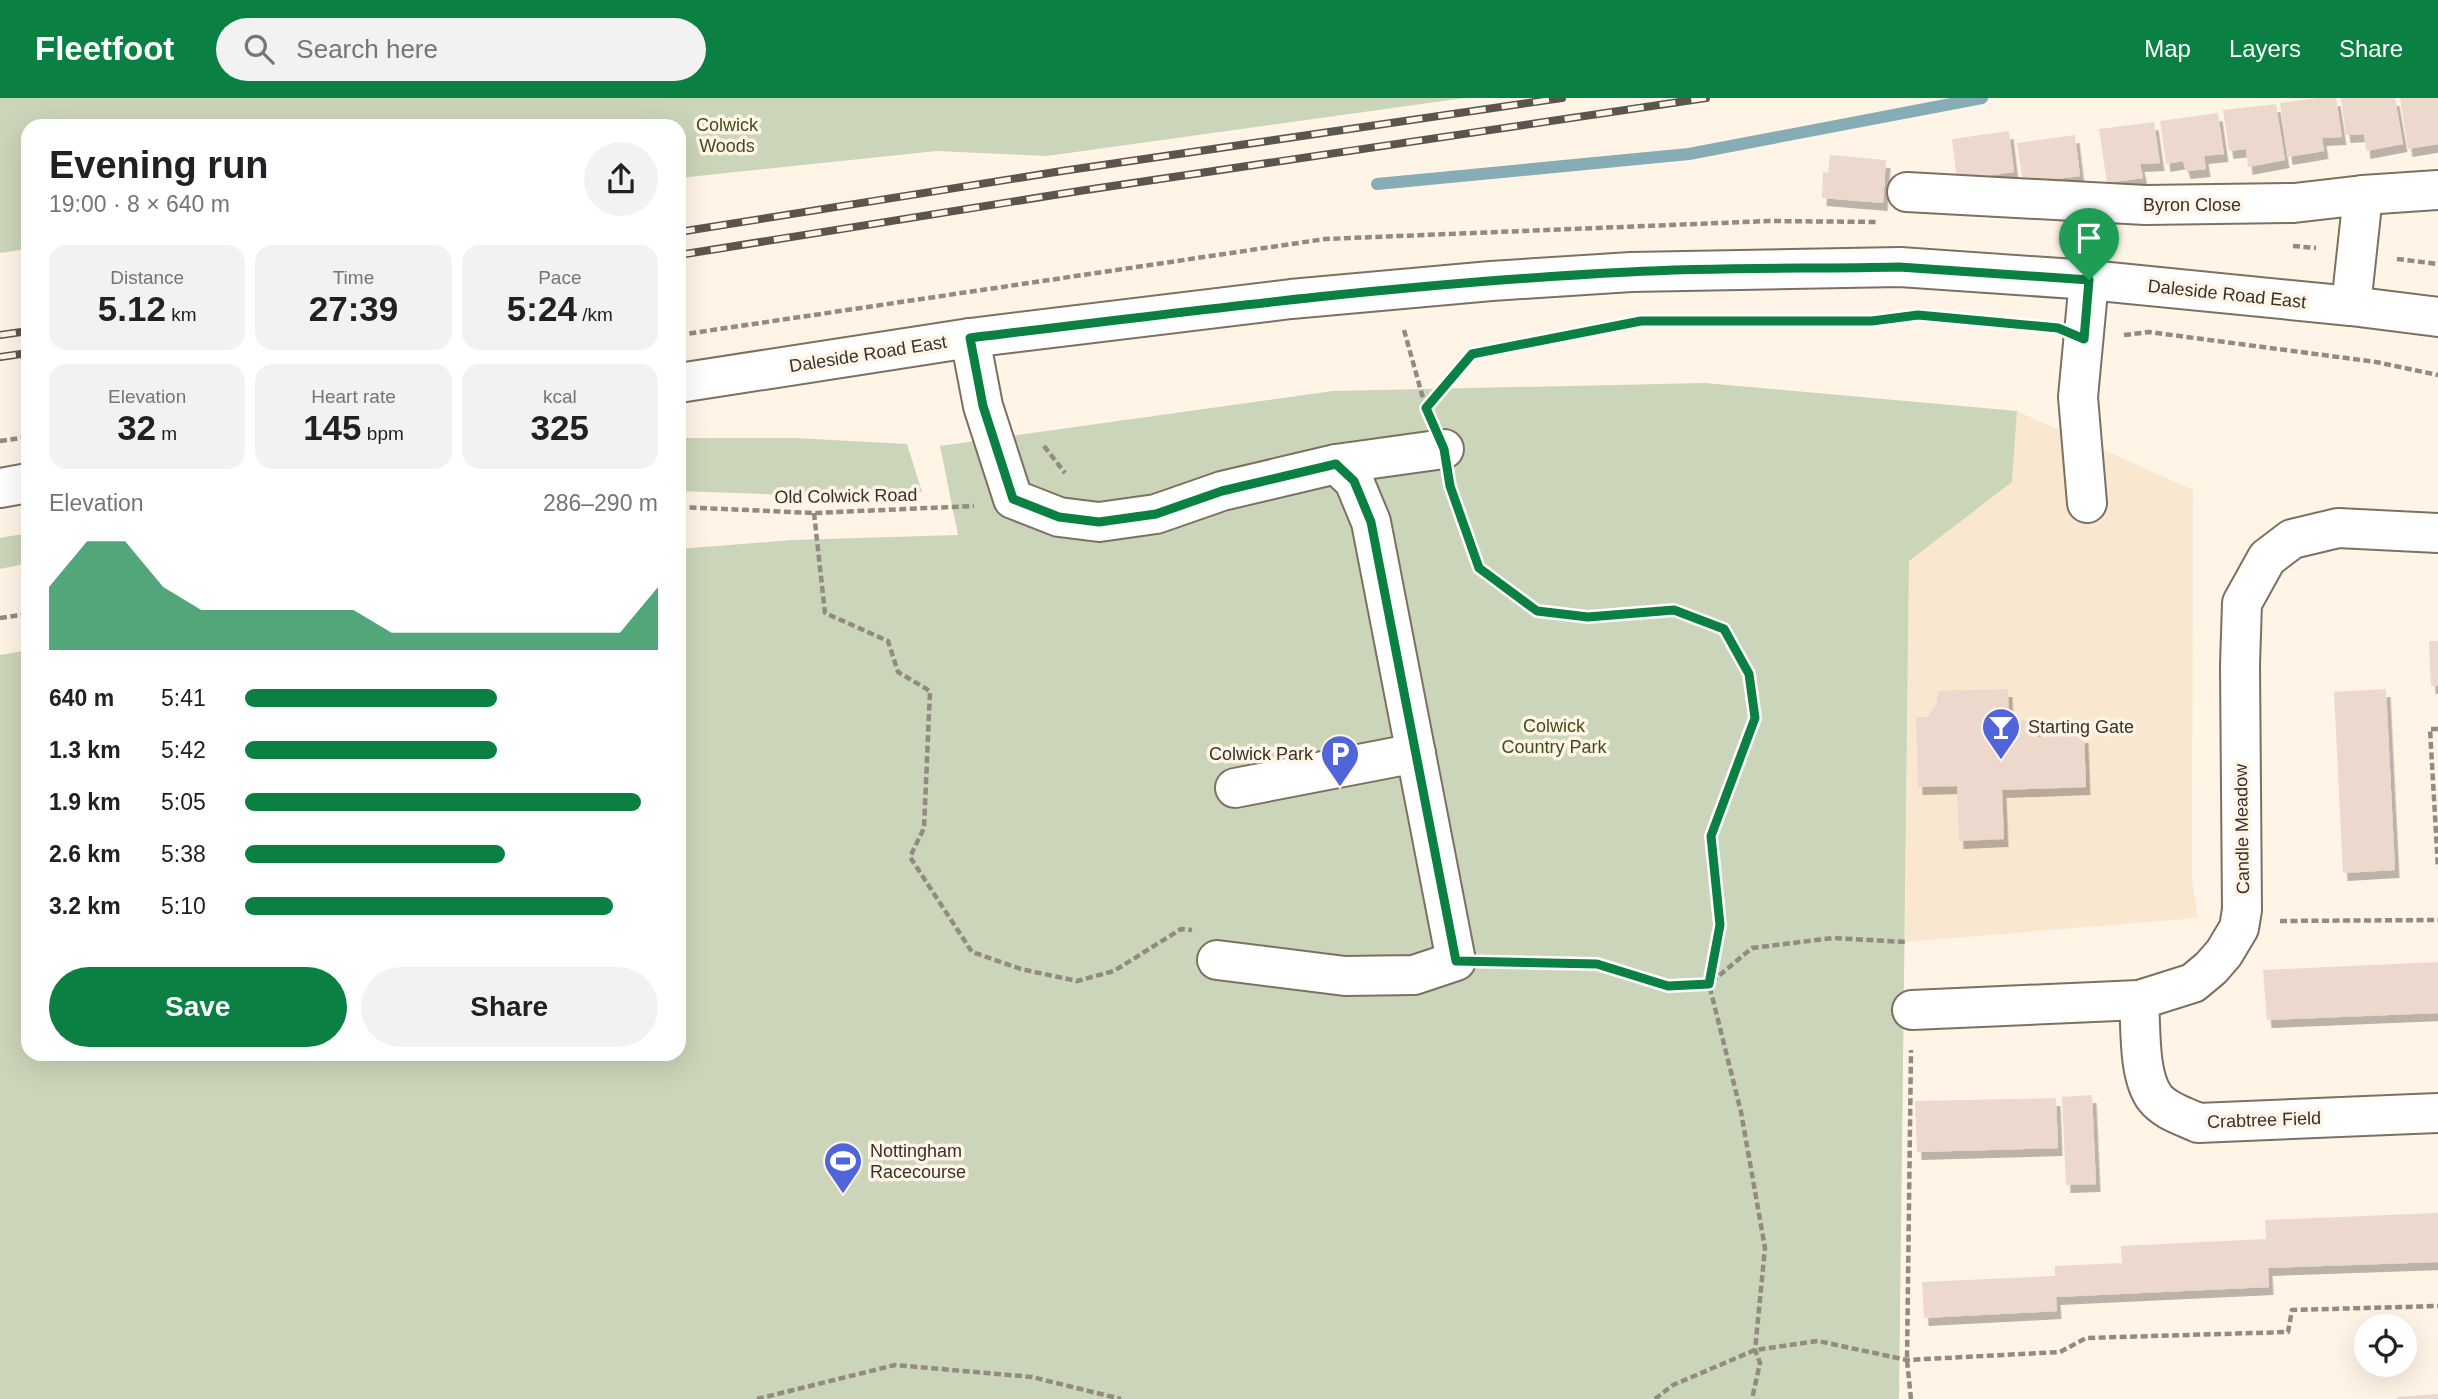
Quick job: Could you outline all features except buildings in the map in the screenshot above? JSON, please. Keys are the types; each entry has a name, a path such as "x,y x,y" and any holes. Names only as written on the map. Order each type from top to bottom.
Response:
{"street":[{"name":"Byron Close","path":"1927,184 2145,205 2294,203 2438,190"},
{"path":"2351,306 2363,195"},
{"name":"Daleside Road East","path":"686,382 970,338 1291,299 1631,272 1899,267 2089,280 2438,317"},
{"path":"2088,503 2078,397 2089,280"},
{"path":"970,338 983,406 1013,499 1059,517 1099,522 1156,514 1222,491 1336,464 1444,449"},
{"path":"1217,960 1345,976 1414,975 1456,961 1371,522 1354,481 1336,464"},
{"path":"0,488 21,484"},
{"name":"Candle Meadow","path":"1912,1010 2139,1000 2193,983 2211,968 2239,928 2242,910 2242,603 2267,558 2292,539 2338,528 2438,533"},
{"path":"1236,788 1416,753"},
{"name":"Crabtree Field","path":"2139,1000 2145,1075 2155,1097 2168,1110 2198,1122 2438,1113"}],"path":[{"path":"1418,417 1472,354 1641,321 1872,321 1918,315 2058,328 2084,339 2149,332 2376,362 2438,374"},
{"path":"1426,408 1444,449 1450,486 1479,568 1537,611 1588,617 1674,610 1724,629 1749,674 1755,718 1711,836 1720,925 1709,984 1741,1112 1765,1248 1755,1350 1760,1363 1753,1399"},
{"path":"0,441 21,438"},
{"path":"1044,446 1067,477"},
{"name":"Old Colwick Road","path":"686,507 814,513 962,507 1013,499"},
{"path":"814,513 825,613 888,641 898,672 930,691 924,828 911,857 972,952 1021,969 1077,981 1114,971 1181,929 1194,930"},
{"path":"0,618 21,615"},
{"path":"2438,729 2430,729 2438,869"},
{"path":"2242,910 2276,921 2438,920"},
{"path":"1456,961 1597,964 1668,986 1709,984 1752,948 1833,938 1905,942"},
{"path":"1911,1399 1907,1360 1912,1010"},
{"path":"1655,1399 1673,1385 1755,1350 1818,1341 1907,1360 2060,1352 2086,1338 2288,1332 2292,1310 2438,1306"},
{"path":"757,1399 895,1365 1032,1377 1121,1399"}],"shaded area":[{"path":"2017,411 2193,490 2192,881 2198,918 1905,942 1909,561 2012,482"}],"green space":[{"name":"Colwick Woods","path":"0,98 1465,98 1047,156 937,151 686,177 686,119 21,119 21,250 0,253"},
{"name":"Colwick Country Park","path":"1705,383 2017,411 2012,482 1909,561 1899,1399 0,1399 0,655 21,651 21,1061 686,1061 686,548 792,540 958,535 940,446 1333,391"},
{"path":"686,438 794,438 907,444 922,492 822,496 686,491"},
{"path":"21,534 21,564 0,569 0,538"}],"waterway":[{"path":"1377,184 1689,154 1982,98"}],"railway":[{"path":"686,231 1062,171 1562,98"},
{"path":"686,254 1079,191 1706,98"},
{"path":"0,335 21,332"},
{"path":"0,357 21,354"}],"place":[{"name":"Starting Gate","path":"2001,761"},
{"name":"Colwick Park","path":"1340,788"},
{"name":"Nottingham Racecourse","path":"843,1195"}],"route":[{"path":"1899,267 2089,280 2084,339 2058,328 1918,315 1872,321 1641,321 1472,354 1426,408 1444,449 1450,486 1479,568 1537,611 1588,617 1674,610 1724,629 1749,674 1755,718 1711,836 1720,925 1709,984 1668,986 1597,964 1456,961 1371,522 1354,481 1336,464 1222,491 1156,514 1099,522 1059,517 1013,499 983,406 970,338 1291,299 1491,281 1631,272 1899,267"}]}
